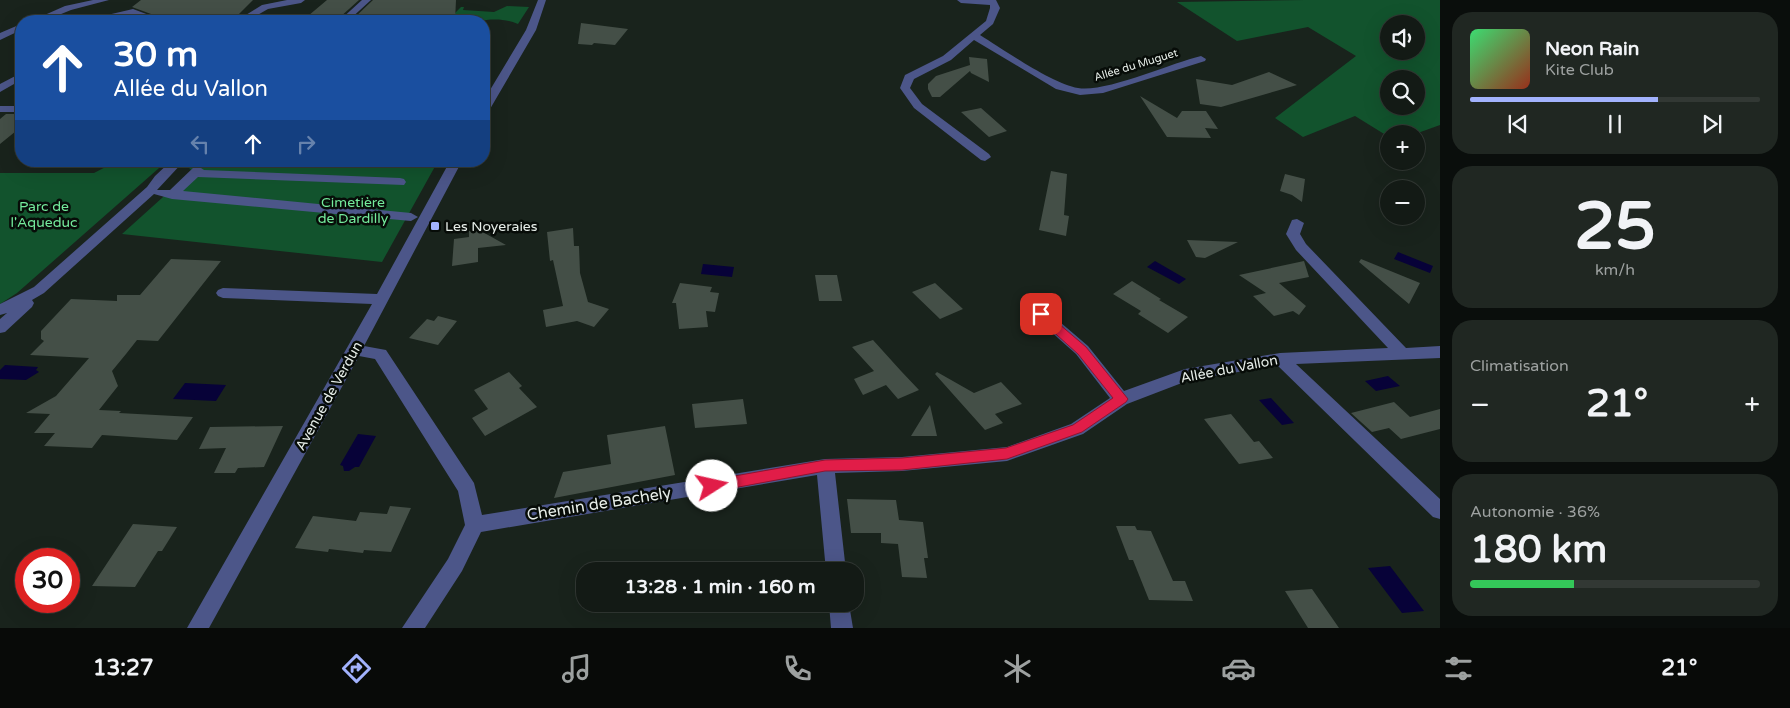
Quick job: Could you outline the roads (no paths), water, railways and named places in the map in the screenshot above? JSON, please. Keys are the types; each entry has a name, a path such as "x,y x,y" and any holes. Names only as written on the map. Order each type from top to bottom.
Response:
{"street":[{"path":"47,15 68,4 105,0"},
{"path":"251,15 265,7 301,0"},
{"path":"350,15 366,0"},
{"path":"490,99 531,30 542,0"},
{"path":"961,0 993,1 995,8 990,22 946,58 910,77 905,88 918,106 985,157"},
{"path":"120,15 133,12 144,15"},
{"path":"0,37 15,30"},
{"name":"Allée du Muguet","path":"973,35 1060,87 1080,92 1099,90 1201,59"},
{"path":"0,89 15,80"},
{"path":"0,109 15,109"},
{"path":"0,325 151,190 161,176 171,167"},
{"name":"Avenue de Verdun","path":"198,628 382,300 453,167"},
{"path":"400,182 197,172 166,194 411,217"},
{"path":"1297,223 1293,234 1301,247 1402,354"},
{"path":"0,310 38,290 76,257"},
{"path":"223,294 382,300"},
{"path":"1027,302 1082,350 1121,399"},
{"path":"354,350 380,354 467,489 475,525 455,565 413,628"},
{"name":"Allée du Vallon","path":"825,466 902,464 1007,454 1077,428 1121,399 1185,375 1280,359 1440,352"},
{"path":"1280,359 1440,511"},
{"path":"825,466 835,562"},
{"name":"Chemin de Bachely","path":"475,525 825,466"},
{"path":"840,612 842,628"}],"place":[{"name":"Les Noyeraies","path":"435,226"}],"park label":[{"name":"Cimetière de Dardilly","path":"353,210"},
{"name":"Parc de l'Aqueduc","path":"44,214"}]}
